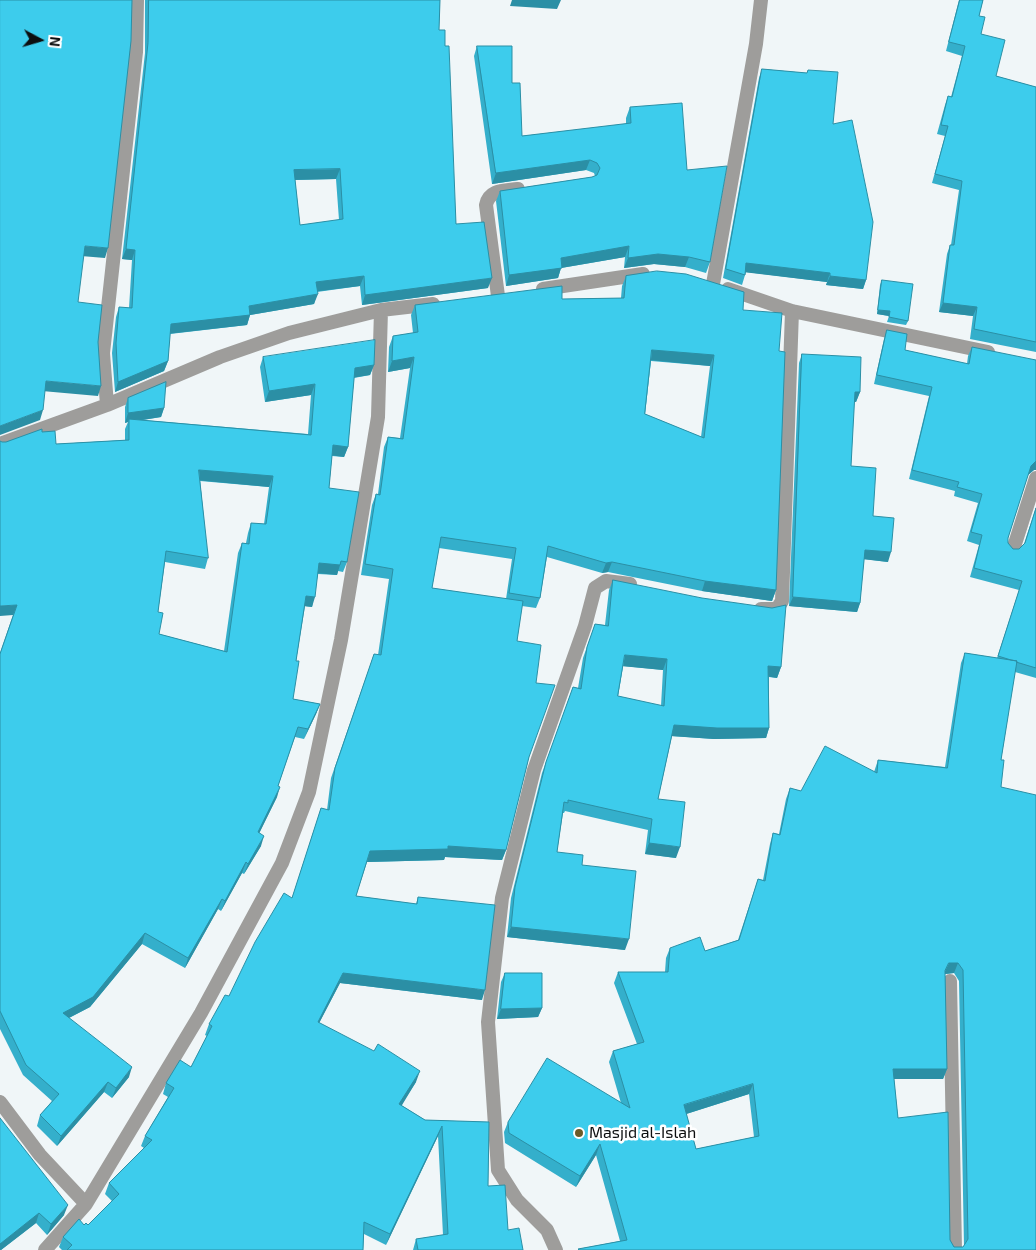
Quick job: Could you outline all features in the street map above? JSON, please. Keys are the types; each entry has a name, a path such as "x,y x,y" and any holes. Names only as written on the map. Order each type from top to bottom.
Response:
{"street":[{"path":"107,405 103,353 136,52 137,0"},
{"path":"713,284 756,44 761,0"},
{"path":"498,296 486,205 488,197 492,193 530,187"},
{"path":"527,292 653,273 660,274"},
{"path":"698,280 792,311 997,353"},
{"path":"0,444 107,405 220,356 289,333 381,310 449,302"},
{"path":"45,1250 86,1204 211,996 282,863 309,792 341,640 378,417 381,310"},
{"path":"743,606 769,610 777,609 782,601 792,311"},
{"path":"1014,550 1036,478"},
{"path":"556,1250 547,1230 517,1200 498,1170 488,1022 502,898 534,770 585,626 595,588 606,580 646,588"},
{"path":"950,981 955,1250"},
{"path":"0,1102 40,1155 86,1204"}],"building":[{"path":"0,0 132,0 131,41 108,248 85,246 78,302 102,305 98,342 101,386 46,381 43,410 0,426"},
{"path":"149,0 440,0 439,30 445,30 445,46 449,46 456,224 484,222 492,278 365,295 364,276 316,282 318,294 249,306 250,315 171,324 168,361 118,382 116,343 119,307 132,308 135,250 126,249 148,43","holes":["340,169 343,219 300,225 294,170"]},
{"path":"960,0 983,0 979,16 985,17 981,34 1005,40 996,76 1036,87 1036,342 974,329 977,307 943,303 950,245 954,245 962,181 935,174 948,126 941,125 948,96 952,97 965,46 949,42"},
{"path":"477,46 512,46 512,83 520,83 522,136 631,123 630,107 682,103 687,170 727,166 710,262 689,257 658,254 628,258 629,246 561,258 562,268 509,275 500,191 592,177 597,175 600,168 597,163 590,160 496,173"},
{"path":"762,69 807,73 808,70 838,72 833,124 852,120 873,222 866,280 830,276 830,273 746,263 745,275 726,269"},
{"path":"657,271 686,274 744,292 743,310 782,313 779,351 785,352 776,590 705,581 612,562 606,563 548,546 540,598 509,593 516,548 441,537 432,588 523,601 517,641 541,645 536,683 555,685 529,757 506,850 448,846 448,849 370,851 356,896 417,904 418,897 495,905 485,990 343,973 318,1022 374,1051 378,1044 420,1071 399,1104 425,1120 489,1122 488,1186 505,1185 508,1230 519,1228 523,1250 418,1250 416,1239 448,1234 442,1126 390,1234 364,1222 363,1250 67,1250 72,1245 63,1237 79,1219 84,1225 86,1223 88,1225 119,1194 109,1183 152,1140 145,1136 174,1088 166,1083 180,1060 191,1067 212,1026 209,1024 225,995 229,996 255,942 284,893 292,898 321,808 329,810 335,768 374,654 381,655 393,569 365,564 376,494 380,495 388,437 403,439 414,357 392,361 393,336 418,332 415,305 562,286 562,299 624,298 626,276","holes":["652,350 714,355 704,438 645,414"]},
{"path":"882,280 913,284 908,321 889,317 890,311 878,310"},
{"path":"887,330 907,334 905,350 969,364 972,347 1036,360 1036,461 1031,466 1008,543 1013,549 1019,549 1025,543 1036,508 1036,668 998,656 1022,581 974,568 982,535 971,532 982,494 957,487 959,482 912,470 932,387 877,375"},
{"path":"375,340 374,365 355,368 348,447 333,445 329,488 359,492 347,562 341,561 340,565 319,563 315,597 306,596 296,661 299,661 293,699 320,704 308,729 298,727 278,786 280,787 258,832 264,836 248,864 246,862 225,901 222,899 188,958 145,933 93,997 63,1013 132,1067 116,1088 108,1082 61,1136 40,1115 59,1094 26,1065 0,1011 0,654 17,605 0,606 0,441 6,442 42,429 42,432 55,431 56,444 129,440 129,419 311,435 315,384 269,391 263,357","holes":["199,470 273,476 266,524 251,523 249,544 242,543 227,652 159,634 163,613 158,612 166,551 208,558"]},
{"path":"802,354 861,357 860,392 855,392 851,466 876,468 873,516 894,518 891,552 865,550 860,603 793,597"},
{"path":"166,382 164,408 128,413 128,398"},
{"path":"613,580 702,598 772,608 786,605 781,667 768,666 769,728 717,728 674,725 658,799 685,802 680,847 649,843 652,819 568,800 568,803 564,802 557,852 583,855 582,865 636,871 629,939 511,927 515,887 546,762 573,687 581,689 587,647 595,624 608,626","holes":["625,655 667,659 664,706 618,696"]},
{"path":"965,653 1017,661 1001,760 1004,760 1001,787 1036,795 1036,1250 579,1250 627,1240 600,1144 580,1176 509,1133 508,1122 547,1058 630,1108 613,1051 644,1042 618,972 668,972 670,948 700,937 705,951 739,940 758,879 765,881 773,833 780,835 790,788 801,791 825,746 877,773 878,760 947,768","holes":["949,963 958,963 963,970 968,1239 963,1247 954,1247 950,1240 948,1112 898,1118 893,1069 947,1069 945,971","753,1084 759,1136 696,1149 684,1105"]},
{"path":"505,973 542,973 542,1008 501,1009"},
{"path":"0,1118 68,1205 51,1224 39,1213 0,1244"}],"place":[{"name":"Masjid al-Islah","path":"579,1133"}]}
